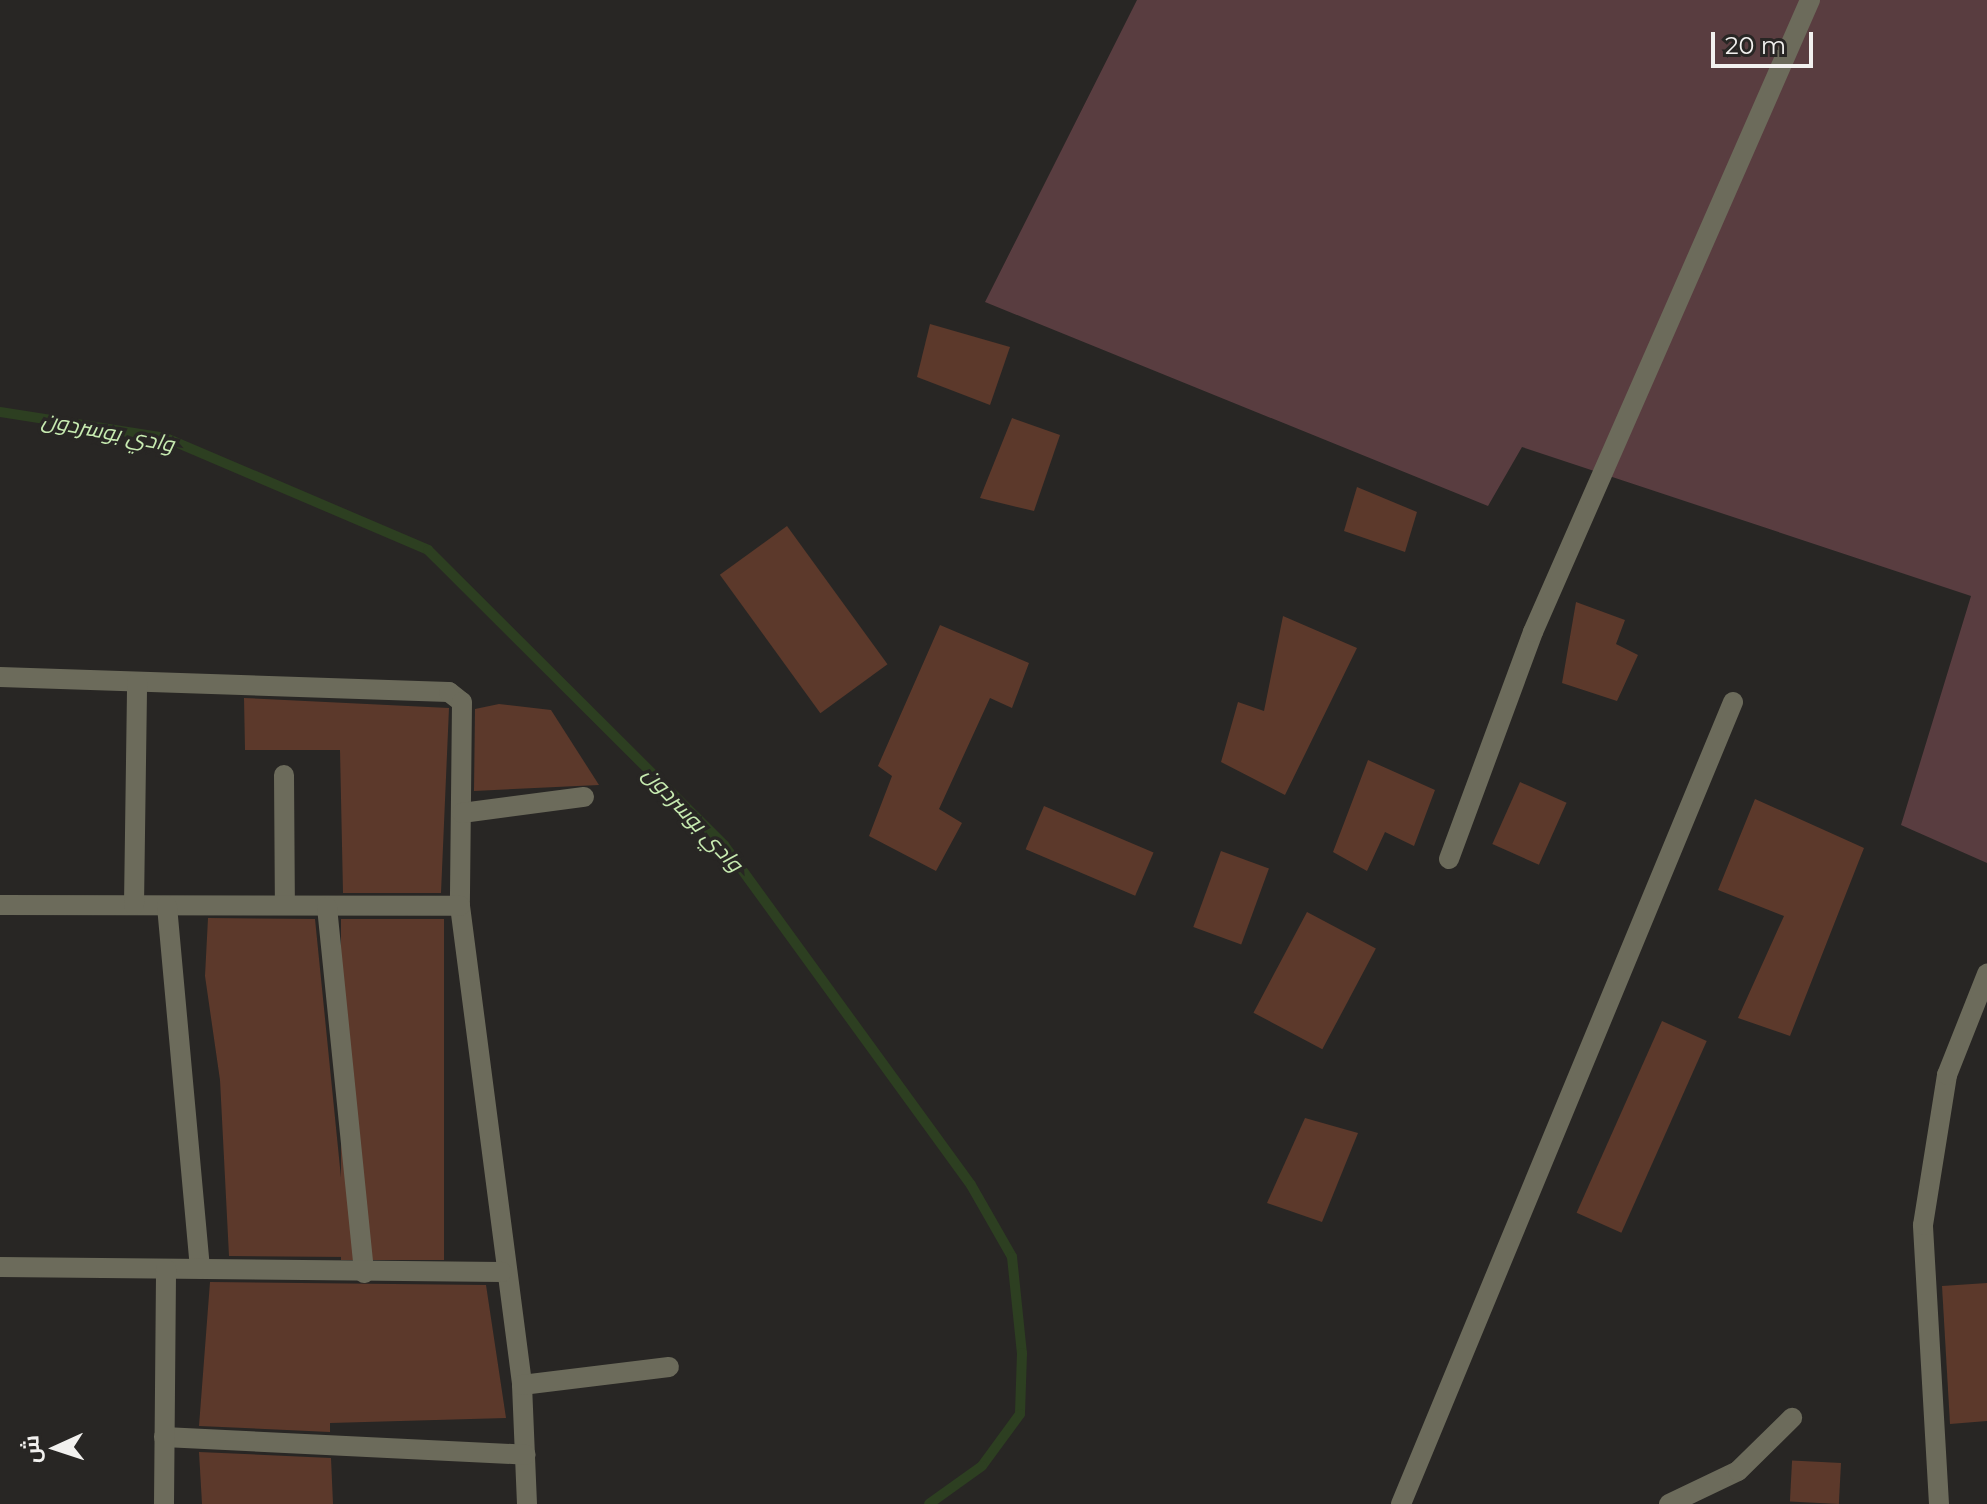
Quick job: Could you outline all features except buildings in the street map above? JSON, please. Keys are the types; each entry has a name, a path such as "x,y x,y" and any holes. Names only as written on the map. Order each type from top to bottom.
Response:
{"street":[{"path":"1449,859 1533,632 1810,0"},
{"path":"0,677 449,692 464,707 460,906 502,1272 522,1385 527,1504"},
{"path":"134,905 137,682"},
{"path":"1401,1504 1733,702"},
{"path":"284,775 285,905"},
{"path":"462,813 584,797"},
{"path":"0,905 460,906"},
{"path":"167,906 200,1269"},
{"path":"327,907 364,1273"},
{"path":"1939,1504 1923,1225 1947,1075 1987,974"},
{"path":"0,1267 502,1272"},
{"path":"164,1504 166,1269"},
{"path":"522,1385 669,1367"},
{"path":"1669,1504 1738,1471 1792,1418"},
{"path":"164,1437 526,1455"}],"shaded area":[{"path":"1137,0 1987,0 1987,863 1901,825 1971,596 1522,447 1488,506 985,302"}],"waterway":[{"name":"وادي بوسردون","path":"0,412 166,438 428,550 724,845 971,1185 1012,1257 1022,1353 1020,1414 982,1466 929,1504"}]}
